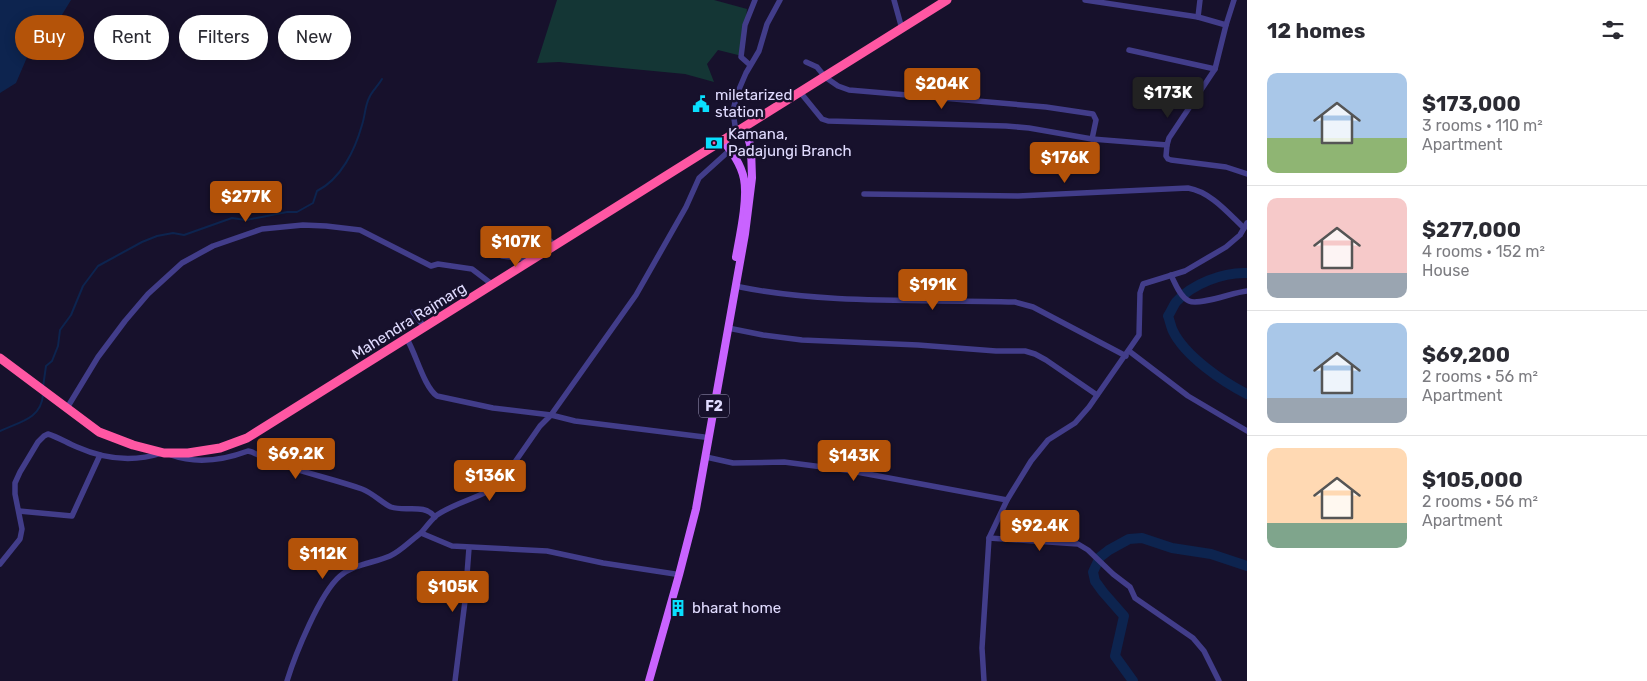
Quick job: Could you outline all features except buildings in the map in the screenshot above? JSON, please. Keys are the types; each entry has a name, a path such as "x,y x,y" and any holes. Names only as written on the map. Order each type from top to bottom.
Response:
{"highway":[{"name":"Mahendra Rajmarg","path":"0,358 99,432 133,445 164,453 188,453 220,448 248,438 902,29 942,1"}],"main road":[{"name":"F2","path":"649,681 696,509 736,286 752,192 751,148 745,127"},
{"name":"F2","path":"644,681 675,574 691,507 740,233 745,192 744,179 739,165 723,141"}],"street":[{"path":"750,65 741,57 745,25 755,0"},
{"path":"736,133 733,111 742,82 759,51 767,24 780,0"},
{"path":"894,0 902,29"},
{"path":"1086,0 1198,17 1226,25"},
{"path":"1198,17 1200,0"},
{"path":"1234,0 1215,69 1179,121 1167,146 1168,159 1226,166 1247,174"},
{"path":"1129,50 1215,69"},
{"path":"806,62 817,67 838,86 849,90 1046,107 1093,114 1096,120 1092,139"},
{"path":"800,92 822,119 828,121 1006,126 1092,139 1167,146"},
{"path":"287,681 303,638 316,612 329,589 340,576 363,565 393,555 421,533 435,517 491,491 499,485 636,295 686,207 699,178 730,150"},
{"path":"864,194 1018,196 1188,188 1199,190 1245,226 1240,235 1226,247 1185,271 1143,284 1140,293 1139,335 1097,396 1075,423 1048,440 1031,461 1007,500 988,538 982,648 984,681"},
{"path":"63,405 125,321 167,275 182,263 213,246 262,229 303,225 360,230 431,266 438,264 472,269 493,285"},
{"path":"522,234 532,233 548,238 555,246"},
{"path":"502,256 533,260"},
{"path":"1171,275 1179,290 1188,301 1195,302 1247,290"},
{"path":"736,286 766,292 827,298 897,301 1015,302 1033,306 1127,354 1188,396 1247,431"},
{"path":"413,312 424,328"},
{"path":"728,328 802,340 1025,351 1046,360 1097,396"},
{"path":"407,339 422,373 437,396 493,408 551,415 575,421 704,437"},
{"path":"0,564 20,539 22,528 15,494 15,483 30,454 44,436 48,434 76,447 100,455 131,459 149,458 164,453 184,460 202,460 222,458 248,451 283,466 365,490 391,507 421,509 431,512 435,517"},
{"path":"19,511 72,516 100,455"},
{"path":"706,457 733,463 784,462 846,470 1007,500"},
{"path":"421,533 452,546 547,551 603,563 675,574"},
{"path":"988,538 1078,544 1088,550 1130,587 1135,598 1158,612 1192,638 1204,651 1219,681"},
{"path":"455,681 465,601 469,548"}],"green space":[{"path":"557,0 714,0 747,9 742,56 718,50 707,64 714,82 685,74 559,62 537,63"}],"water":[{"path":"0,0 71,0 62,15 15,15 15,60 26,60 16,83 0,93"}],"waterway":[{"path":"43,387 46,366 52,361 58,346 60,330 71,315 83,286 98,266 157,236 173,233 184,235 232,218 246,220 287,212 297,212 313,203 317,191 326,186 346,163 359,135 368,101 382,79"},
{"path":"1247,273 1238,273 1208,280 1190,290 1176,302 1168,316 1172,329 1186,350 1195,359 1227,383 1247,394"},
{"path":"0,431 34,415 43,395"},
{"path":"1133,681 1115,656 1124,616 1095,581 1093,572 1100,557 1129,539 1142,538 1172,548 1211,554 1247,566"}],"place":[{"name":"miletarized station","path":"701,104"},
{"name":"Kamana, Padajungi Branch","path":"714,143"},
{"name":"bharat home","path":"678,608"}]}
